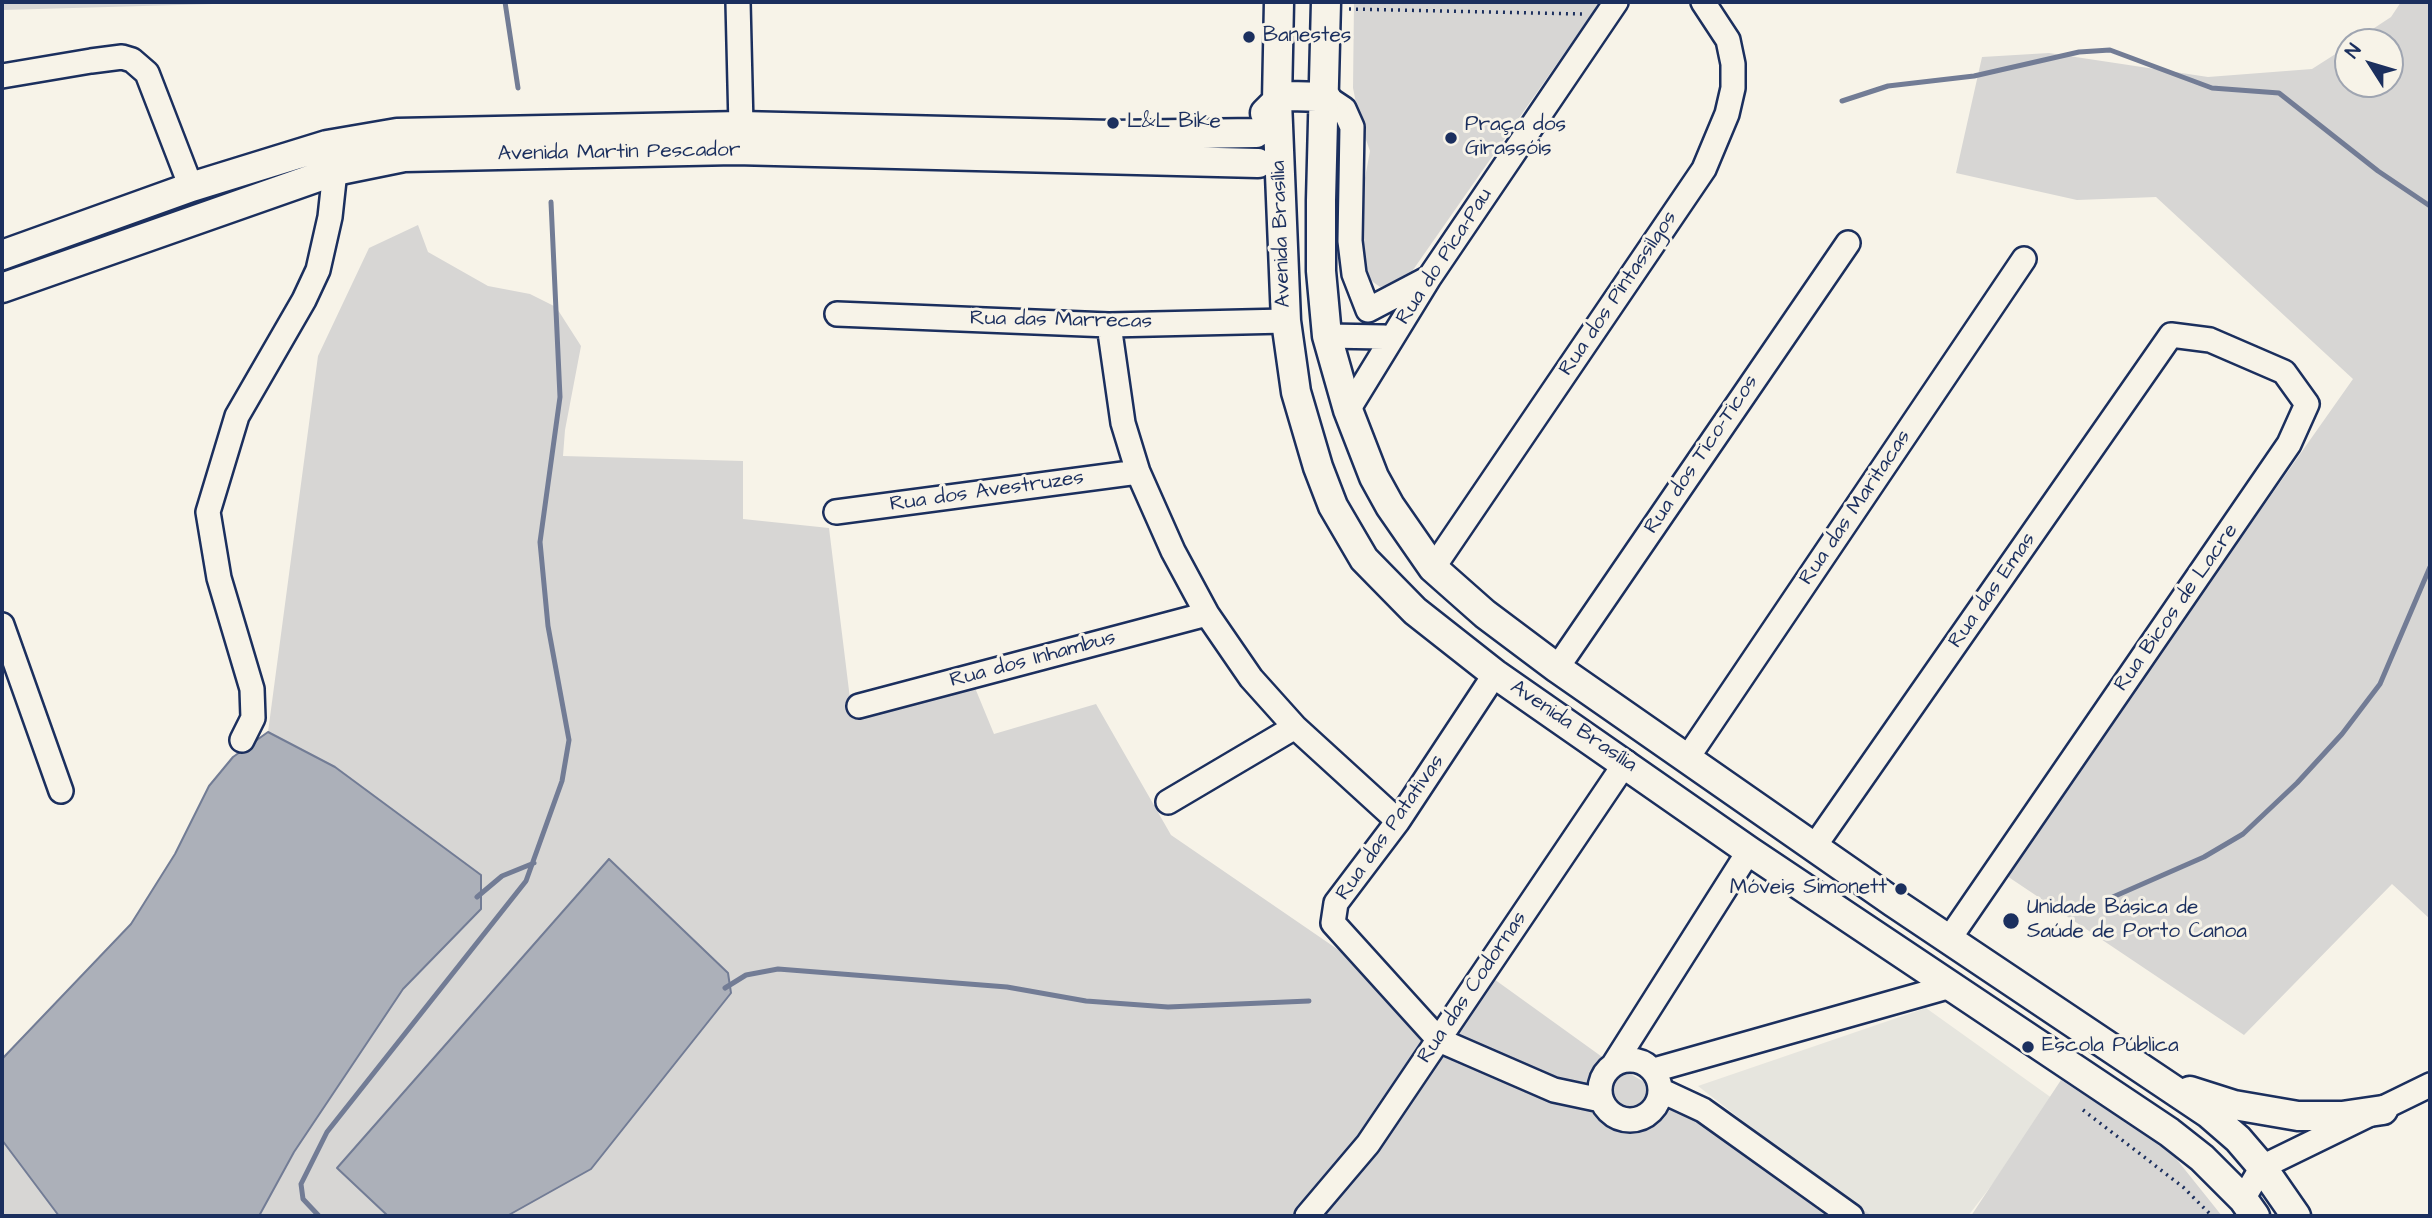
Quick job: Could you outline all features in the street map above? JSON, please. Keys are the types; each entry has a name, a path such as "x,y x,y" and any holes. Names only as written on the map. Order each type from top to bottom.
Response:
{"street":[{"path":"738,2 741,126"},
{"name":"Avenida Brasília","path":"1279,2 1277,100 1286,321 1301,413 1333,506 1364,559 1415,611 1495,674 1626,762 1749,851 2169,1132 2202,1158 2249,1208"},
{"name":"Rua dos Pintassilgos","path":"1433,568 1704,169 1727,114 1733,88 1733,64 1728,40 1703,2"},
{"name":"Avenida Brasília","path":"1326,5 1321,271 1327,336 1348,410 1374,477 1433,568 1485,614 1557,668 1688,757 1755,807 2166,1083 2228,1130 2262,1167 2296,1216"},
{"name":"Rua do Pica-Pau","path":"1348,410 1386,340 1612,8"},
{"path":"2,76 112,58 132,60 147,73 191,187"},
{"path":"1280,188 1258,163 1256,133 1263,115 1277,100 1302,94 1326,97 1344,109 1352,127 1350,241 1354,274 1368,310 1386,340"},
{"name":"Avenida Martin Pescador","path":"2,255 191,187 327,145 397,133 741,126 1111,135 1256,133"},
{"name":"Avenida Martin Pescador","path":"2,288 335,170 404,157 735,150 1258,163"},
{"path":"242,740 253,718 252,689 219,578 208,512 237,416 304,300 317,270 330,217 335,170"},
{"name":"Rua dos Tico-Ticos","path":"1557,668 1848,243"},
{"name":"Rua das Maritacas","path":"1688,757 2024,259"},
{"path":"1368,310 1429,278"},
{"name":"Rua das Marrecas","path":"837,314 1109,325 1286,321"},
{"path":"1109,325 1123,423 1138,472 1173,551 1207,614 1251,678 1295,727 1398,821"},
{"name":"Rua das Emas","path":"1814,847 2171,335"},
{"name":"Rua Bicos de Lacre","path":"1949,939 2289,444 2307,404 2284,372 2210,340 2171,335"},
{"path":"1327,336 1386,340"},
{"path":"1301,413 1329,419 1348,410"},
{"name":"Rua dos Avestruzes","path":"836,512 1138,472"},
{"name":"Rua dos Inhambus","path":"859,706 1207,614"},
{"path":"2,625 61,791"},
{"name":"Rua das Patativas","path":"1438,1040 1333,923 1336,903 1398,821 1495,674"},
{"path":"1168,802 1295,727"},
{"path":"1626,762 1641,738 1643,728"},
{"name":"Rua das Codornas","path":"1310,1214 1368,1144 1626,762"},
{"path":"1700,816 1723,805 1755,807"},
{"path":"1601,1100 1601,1080 1614,1064 1749,851"},
{"path":"1657,1080 1951,986"},
{"path":"1438,1040 1554,1090 1601,1100 1614,1116 1635,1120 1653,1110 1657,1080"},
{"path":"1614,1064 1635,1060 1657,1080 1851,1216"},
{"path":"2166,1083 2234,1105 2298,1116 2342,1116 2383,1110"},
{"path":"2249,1208 2262,1167 2430,1085"}],"path":[{"path":"1326,5 1612,8"},
{"path":"2083,1110 2183,1187 2212,1216"}],"shaded area":[{"path":"4,2 283,2 3,10"},
{"path":"1354,2 1600,2 1406,280 1380,287 1369,279 1360,263 1359,210 1370,151 1360,123 1353,88"},
{"path":"2401,2 2430,2 2430,919 2392,884 2244,1035 2004,874 2353,379 2156,197 2077,200 1956,173 1982,57 2049,53 2208,77 2312,69 2334,55 2334,98 2404,98 2404,28 2374,28 2391,17"},
{"path":"418,225 428,252 488,286 530,294 556,307 581,346 565,430 563,456 743,461 743,519 829,528 852,715 973,683 994,734 1096,704 1171,835 1413,1001 1443,1019 1480,969 1605,1059 1873,1216 507,1216 520,1206 338,1168 388,1216 259,1216 294,1152 403,989 481,909 481,875 335,767 268,732 318,356 369,248"},
{"path":"268,732 335,767 481,875 481,909 403,989 294,1152 259,1216 59,1216 2,1140 2,1059 131,924 175,854 209,786 233,757"},
{"path":"609,859 728,973 731,993 591,1169 507,1216 388,1216 337,1168"},
{"path":"1926,1008 2056,1101 1968,1216 1865,1216 1698,1086"},
{"path":"2061,1080 2170,1151 2222,1216 1971,1216"},
{"path":"2,1140 59,1216 2,1216"}],"waterway":[{"path":"505,2 518,88"},
{"path":"1842,101 1888,86 1974,76 2079,52 2110,50 2212,88 2279,93 2378,171 2430,206"},
{"path":"319,1216 303,1199 301,1184 327,1132 526,881 562,781 569,740 548,626 540,542 560,397 551,202"},
{"path":"2106,900 2204,857 2243,834 2297,783 2342,734 2380,684 2430,567"},
{"path":"477,897 502,876 534,863"},
{"path":"725,988 746,975 778,969 1007,987 1086,1001 1168,1007 1309,1001"}],"place":[{"name":"Banestes","path":"1249,37"},
{"name":"L&L Bike","path":"1113,123"},
{"name":"Praça dos Girassóis","path":"1451,138"},
{"name":"Móveis Simonett","path":"1901,889"},
{"name":"Unidade Básica de Saúde de Porto Canoa","path":"2011,921"},
{"name":"Escola Pública","path":"2028,1047"}]}
